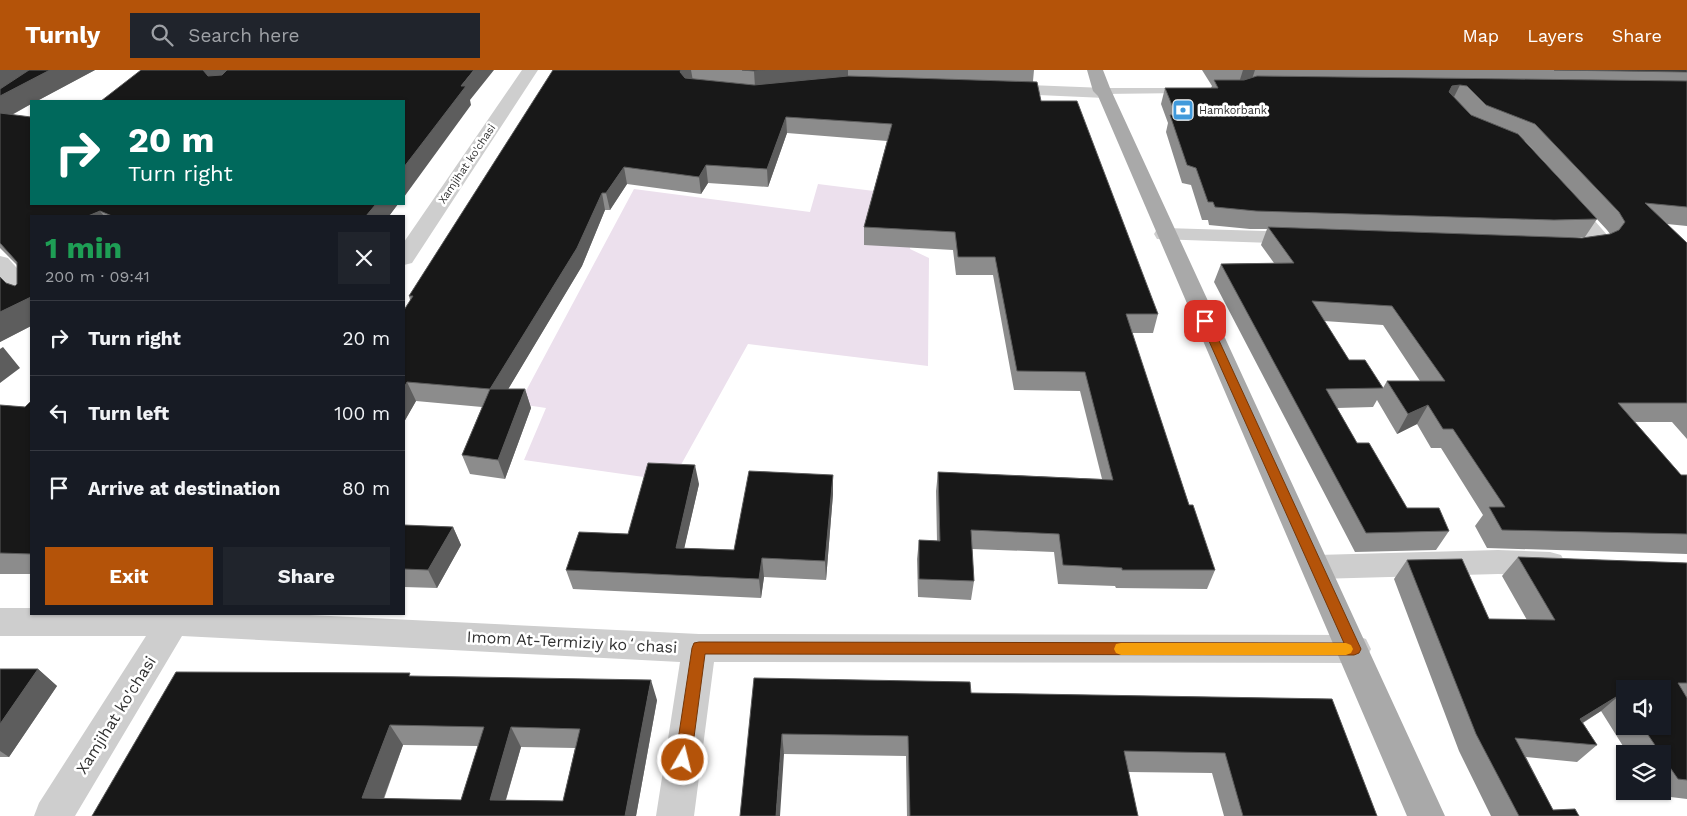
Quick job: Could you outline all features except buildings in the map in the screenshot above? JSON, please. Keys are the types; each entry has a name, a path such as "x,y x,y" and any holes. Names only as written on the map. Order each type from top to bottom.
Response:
{"main road":[{"path":"1101,84 1165,234 1354,649 1426,816"}],"street":[{"name":"Xamjihat ko'chasi","path":"405,257 530,70"},
{"path":"981,88 1101,84"},
{"path":"1553,247 1592,246 1600,241 1555,187"},
{"path":"1165,234 1324,238"},
{"path":"0,264 30,297"},
{"path":"1317,567 1498,562 1578,564"},
{"name":"Xamjihat ko'chasi","path":"53,816 175,618"},
{"name":"Imom At-Termiziy koʻchasi","path":"0,622 175,618 699,648 1354,649"},
{"path":"675,816 699,648"}],"lane":[{"path":"1101,84 1190,91"}],"shaded area":[{"path":"818,184 914,196 910,249 929,258 928,366 748,344 672,481 524,460 546,408 519,404 634,189 810,212"}],"slow traffic":[{"path":"1121,649 1346,649"}],"place":[{"name":"Hamkorbank","path":"1183,110"}],"route":[{"path":"683,760 699,648 1354,649 1205,321"}]}
